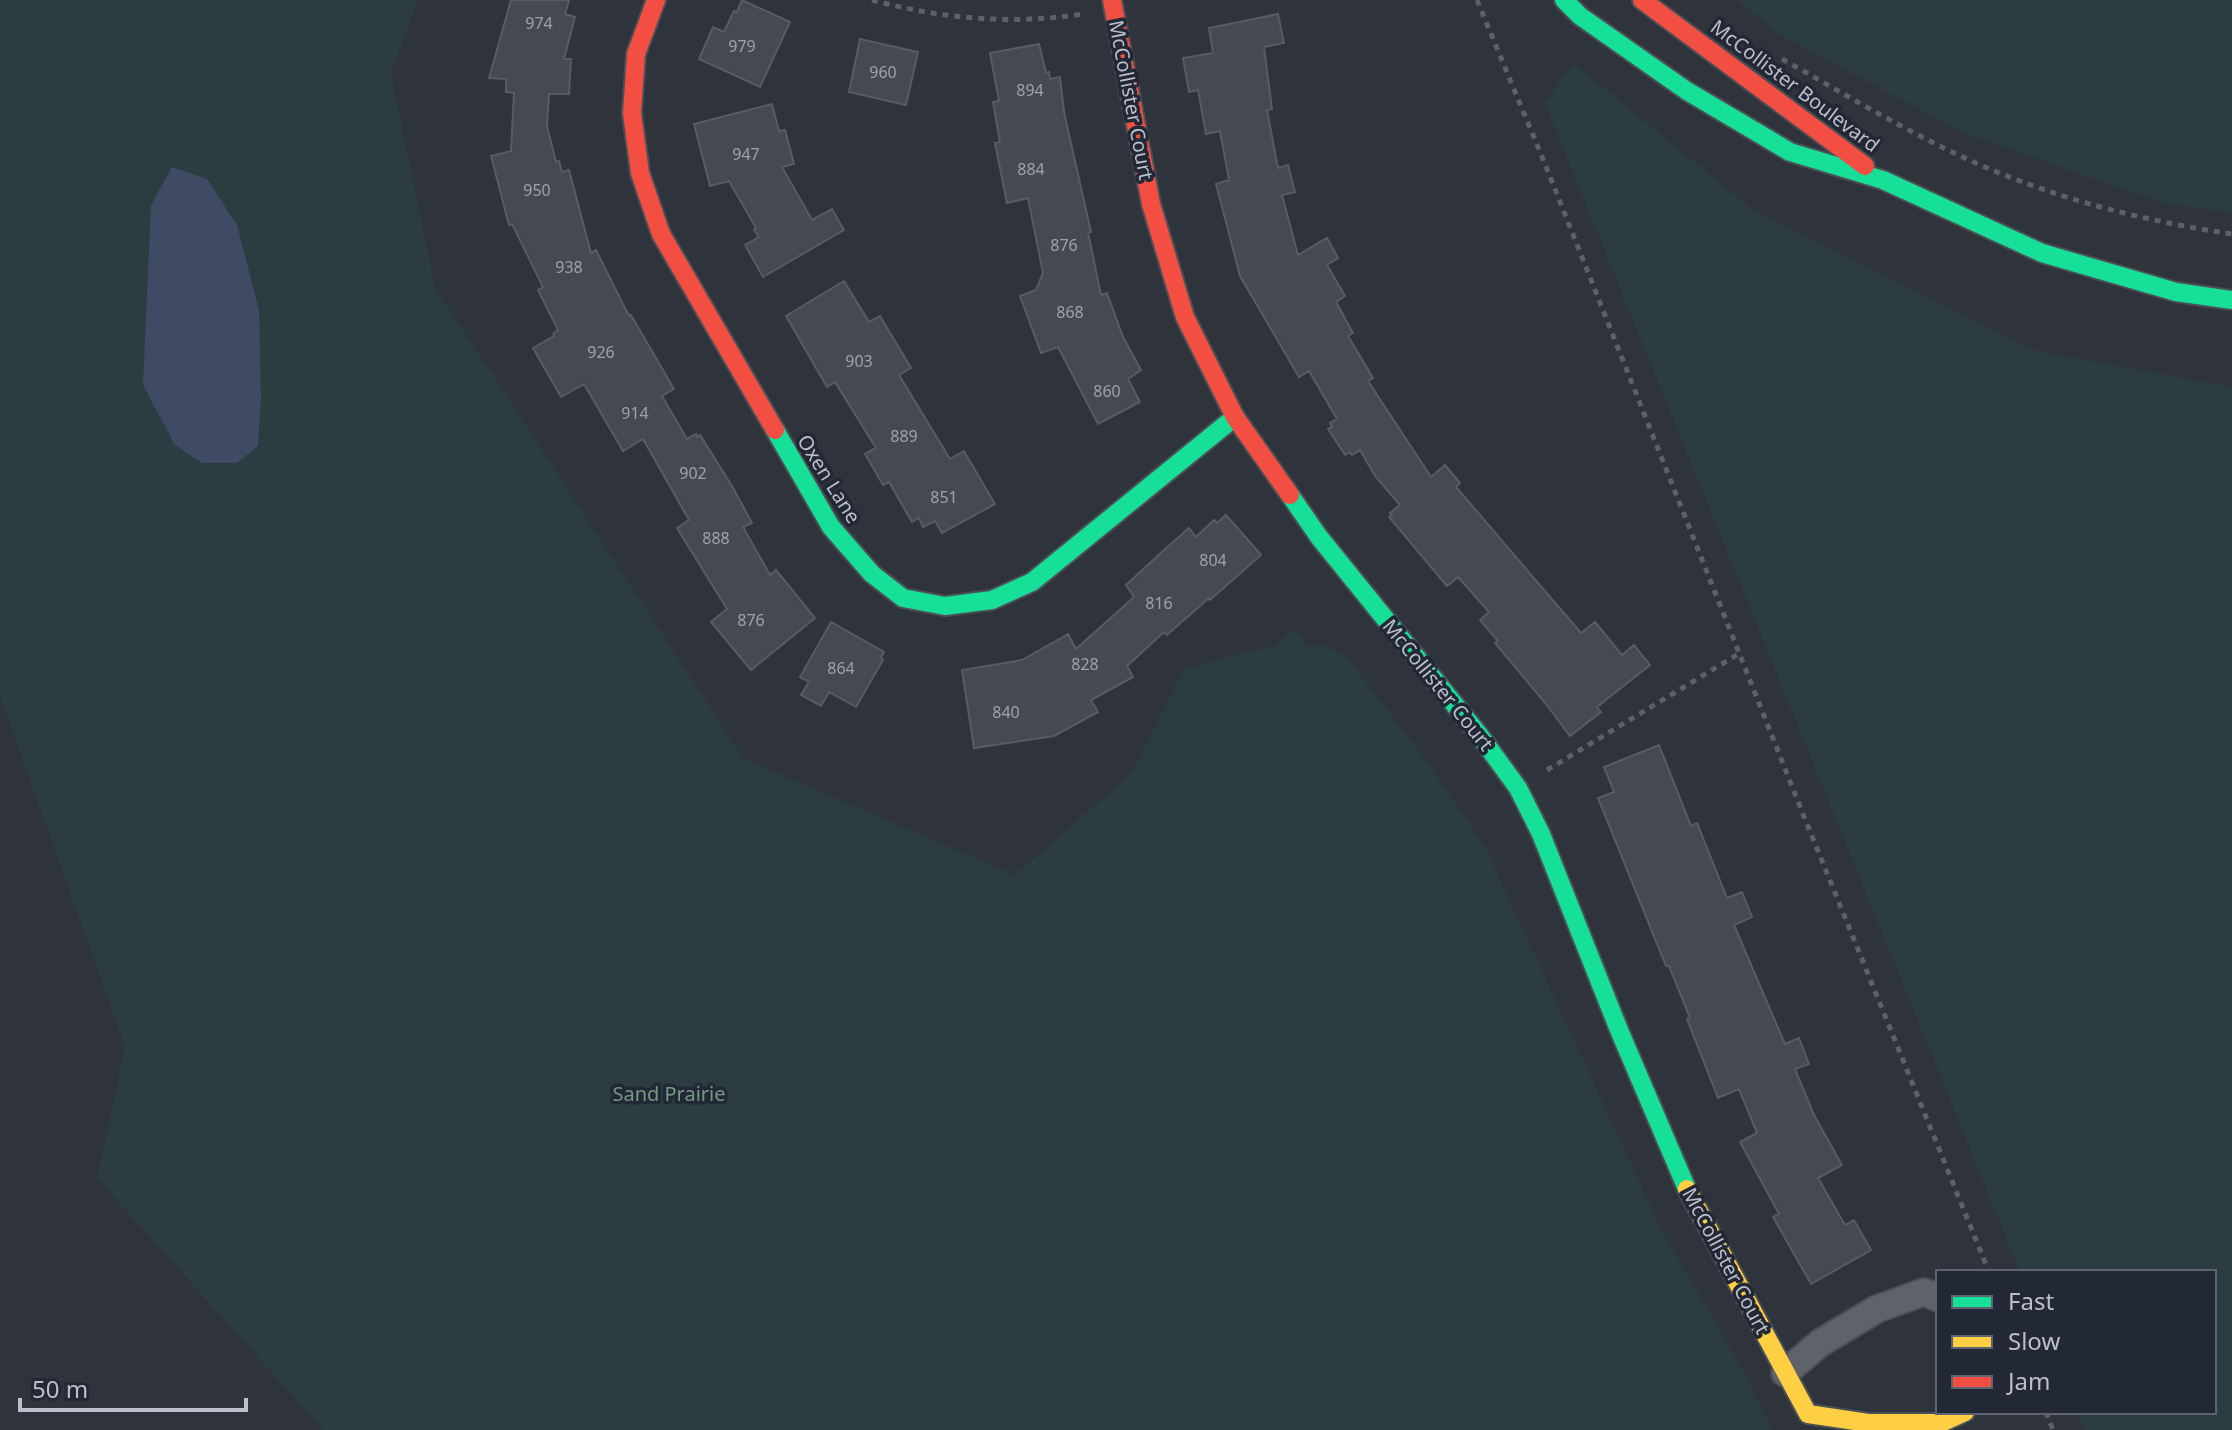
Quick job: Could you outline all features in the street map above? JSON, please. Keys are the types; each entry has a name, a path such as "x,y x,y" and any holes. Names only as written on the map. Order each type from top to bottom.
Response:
{"street":[{"name":"Oxen Lane","path":"656,0 636,54 632,113 640,173 661,234 831,527 872,574 903,598 945,606 992,600 1032,582 1235,417"},
{"name":"McCollister Boulevard","path":"1564,0 1580,16 1687,91 1790,152 1883,180 2042,253 2176,292 2232,300"},
{"name":"McCollister Boulevard","path":"1642,0 1883,180"},
{"name":"McCollister Court","path":"1113,4 1151,204 1185,317 1235,417 1319,537 1480,736 1518,788 1541,834 1619,1030 1691,1197 1808,1414 1868,1423 1941,1423 1961,1414"},
{"path":"1785,1373 1820,1343 1877,1309 1924,1292 1936,1297"}],"path":[{"path":"872,0 940,15 1000,20 1065,17 1113,4"},
{"path":"1477,0 1988,1270"},
{"path":"1781,58 1908,128 2020,182 2182,227 2232,234"},
{"path":"1547,770 1740,653"}],"green space":[{"name":"Sand Prairie","path":"0,0 418,0 391,73 435,287 744,759 1015,875 1132,773 1184,669 1253,650 1273,648 1295,629 1308,646 1324,645 1346,657 1414,744 1485,847 1662,1231 1743,1370 1772,1430 323,1430 97,1178 125,1047 0,696"},
{"path":"1738,0 2232,0 2232,212 2167,204 1966,134 1778,34"},
{"path":"1573,63 1752,209 2036,351 2232,387 2232,1430 2084,1430 2078,1414 2216,1414 2216,1270 2019,1270 1545,104"}],"water":[{"path":"172,167 207,179 237,225 259,310 261,399 258,446 237,463 202,463 175,445 143,385 151,205"}],"building":[{"path":"511,0 569,0 565,14 575,17 564,59 571,59 569,94 549,94 547,126 556,162 559,161 562,172 569,170 591,253 596,250 629,316 674,389 662,396 687,439 700,435 732,486 752,523 743,527 770,575 776,570 815,618 751,670 711,622 727,609 677,528 689,520 643,439 623,451 584,384 561,397 533,348 554,336 558,330 538,290 543,287 512,224 509,225 491,156 511,151 514,93 506,92 506,79 489,78"},
{"path":"742,0 790,22 760,87 699,59 713,27 724,32"},
{"path":"1278,14 1284,43 1264,47 1272,109 1267,110 1278,168 1288,165 1295,192 1282,195 1298,255 1327,238 1338,258 1327,265 1345,296 1336,302 1353,333 1348,336 1373,378 1368,381 1431,477 1445,465 1460,483 1456,487 1581,633 1595,622 1622,655 1634,645 1650,665 1597,707 1601,712 1570,736 1495,643 1498,641 1480,620 1489,612 1458,577 1447,586 1389,517 1400,505 1375,476 1360,450 1345,455 1328,429 1332,427 1330,423 1337,419 1309,371 1299,377 1240,276 1216,184 1229,180 1220,131 1206,134 1198,90 1189,92 1183,58 1213,53 1209,28"},
{"path":"860,39 918,52 906,105 849,92"},
{"path":"1039,44 1046,73 1049,72 1050,79 1060,77 1064,112 1091,232 1088,232 1101,295 1107,293 1123,337 1141,370 1128,379 1140,402 1098,424 1058,347 1041,353 1020,296 1036,290 1043,273 1028,198 1007,203 995,143 1000,142 993,102 999,101 990,53"},
{"path":"772,104 779,131 785,130 794,164 782,167 812,220 832,209 844,230 763,277 745,245 759,237 754,230 756,228 729,181 710,186 694,124"},
{"path":"844,281 869,322 880,316 911,368 899,375 950,459 964,451 995,504 942,533 935,521 923,527 919,518 912,522 889,482 883,485 865,454 876,448 835,382 827,387 786,316"},
{"path":"1226,515 1261,555 1167,635 1164,632 1127,666 1133,677 1091,700 1098,712 1054,736 974,748 962,670 1022,660 1068,634 1076,649 1134,597 1126,585 1163,551 1189,528 1196,537 1214,520 1217,523"},
{"path":"831,622 884,652 883,660 856,707 829,692 821,706 801,695 809,682 800,677"},
{"path":"1659,745 1691,826 1697,823 1727,898 1742,892 1752,917 1734,925 1785,1044 1799,1038 1809,1064 1795,1069 1814,1115 1842,1165 1818,1178 1845,1225 1854,1220 1871,1250 1811,1284 1773,1217 1779,1214 1740,1142 1757,1133 1739,1089 1718,1098 1687,1019 1690,1018 1598,798 1614,792 1604,767"}],"traffic: fast":[{"path":"1564,0 1580,16 1687,91 1790,152 1883,180 2042,253 2176,292 2232,300"},
{"path":"775,430 831,527 872,574 903,598 945,606 992,600 1032,582 1235,417"},
{"path":"1290,495 1319,537 1480,736 1518,788 1541,834 1619,1030 1687,1189"}],"traffic: slow":[{"path":"1687,1189 1808,1414 1868,1423 1941,1423 1961,1414"}],"traffic: jam":[{"path":"656,0 636,54 632,113 640,173 661,234 775,430"},
{"path":"1112,0 1151,204 1185,317 1235,417 1290,495"},
{"path":"1642,0 1865,166"}]}
